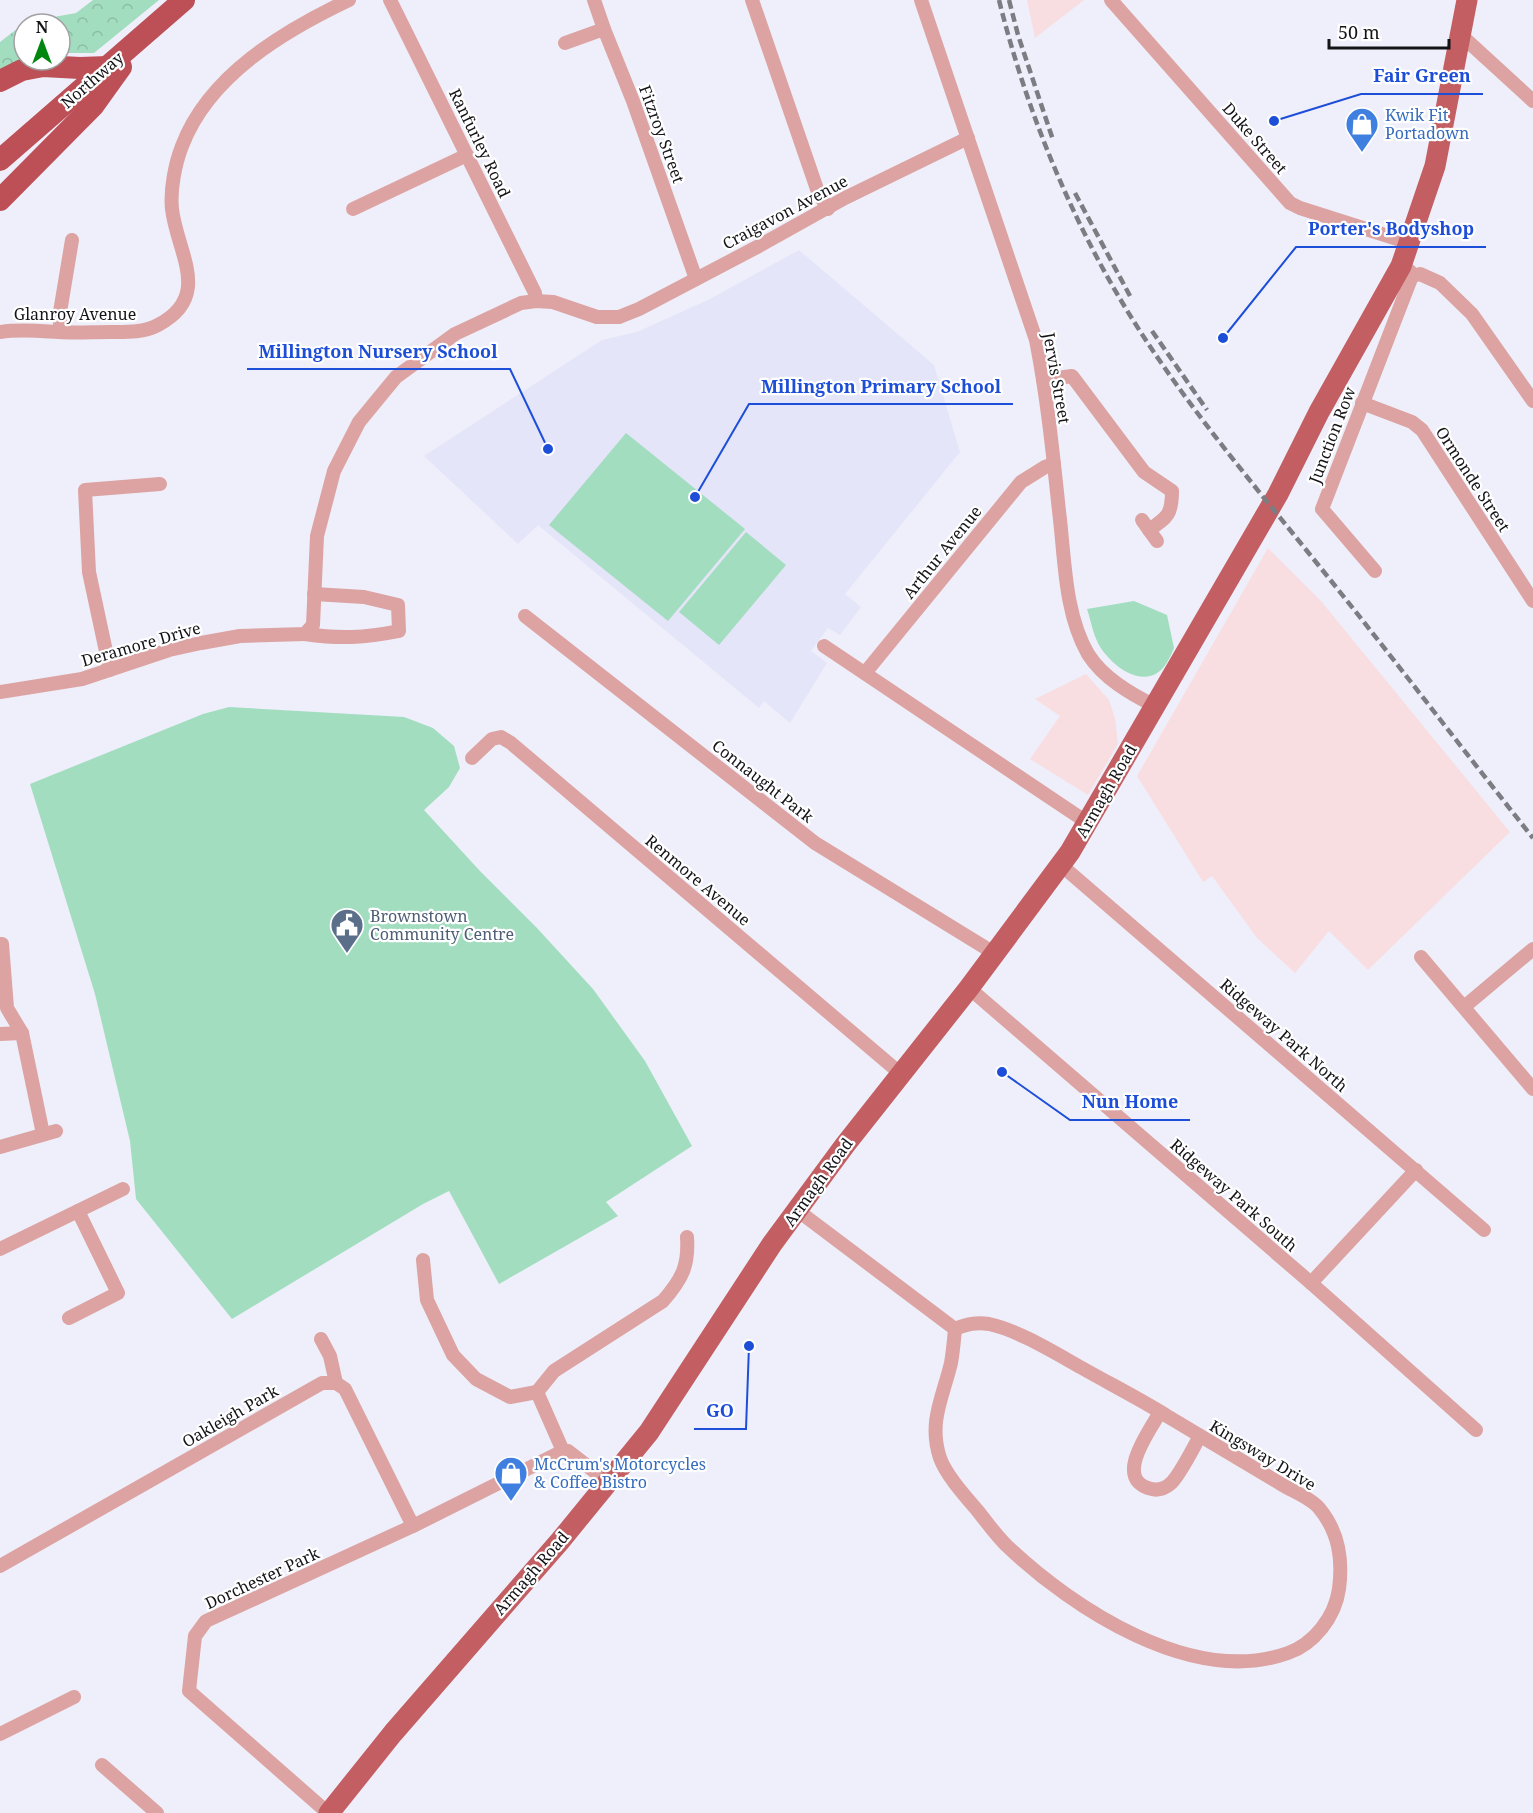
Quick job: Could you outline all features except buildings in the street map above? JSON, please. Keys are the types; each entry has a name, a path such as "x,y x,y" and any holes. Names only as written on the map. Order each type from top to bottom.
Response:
{"highway":[{"name":"Northway","path":"0,160 184,0"},
{"path":"0,200 93,106 140,38"},
{"path":"0,81 22,70 43,66 108,67"}],"main road":[{"name":"Armagh Road","path":"328,1813 393,1733 560,1541 649,1431 759,1263 797,1210 844,1145 969,988 1061,865 1088,823 1278,494 1319,412 1407,271 1410,243 1435,166 1462,36 1467,0"}],"street":[{"name":"Glanroy Avenue","path":"0,332 20,329 60,332 136,332 155,327 182,307 187,294 189,273 172,208 174,174 182,146 201,108 239,69 275,40 349,0"},
{"name":"Ranfurley Road","path":"390,0 535,293 536,301"},
{"name":"Fitzroy Street","path":"594,0 633,101 696,279"},
{"path":"752,0 818,192 828,209"},
{"name":"Jervis Street","path":"921,0 1036,340 1054,464 1068,594 1078,628 1088,653 1102,673 1137,697 1155,706"},
{"name":"Duke Street","path":"1111,0 1290,203 1410,243"},
{"path":"565,43 604,29"},
{"path":"1462,36 1533,101"},
{"name":"Craigavon Avenue","path":"536,301 553,302 597,317 619,317 696,279 845,198 968,138"},
{"path":"353,209 467,156"},
{"path":"60,332 60,312 72,240"},
{"path":"1407,271 1420,274 1440,284 1472,314 1533,401"},
{"name":"Junction Row","path":"1375,571 1322,508 1377,364 1407,271"},
{"path":"304,634 313,625 317,537 334,471 359,422 396,377 438,345 455,334 521,303 536,301"},
{"path":"1043,380 1072,375 1144,472 1172,491 1172,509 1165,519 1150,530"},
{"name":"Ormonde Street","path":"1362,404 1412,422 1422,430 1533,601"},
{"name":"Arthur Avenue","path":"865,673 1021,482 1054,464"},
{"path":"110,669 89,572 86,490 160,484"},
{"name":"Deramore Drive","path":"0,692 82,679 169,650 240,636 304,634 338,639 399,632 398,605 363,597 314,594"},
{"name":"Connaught Park","path":"525,615 815,843 994,953"},
{"path":"824,646 1088,823"},
{"name":"Renmore Avenue","path":"472,758 492,739 501,736 511,743 901,1074"},
{"name":"Ridgeway Park North","path":"1061,865 1484,1230"},
{"path":"0,944 2,944 7,1008 22,1033 49,1132 0,1147"},
{"path":"1464,1007 1533,949"},
{"path":"1421,957 1533,1089"},
{"name":"Ridgeway Park South","path":"969,988 1311,1283 1476,1430"},
{"path":"0,1034 22,1033"},
{"path":"1311,1283 1416,1170"},
{"path":"0,1249 123,1189"},
{"path":"797,1210 955,1329"},
{"path":"69,1318 118,1293 78,1211"},
{"path":"423,1260 427,1300 453,1355 476,1379 510,1397 537,1392 554,1371 663,1301 676,1285 688,1256 687,1237"},
{"name":"Kingsway Drive","path":"971,1323 989,1324 1033,1341 1160,1412 1318,1506 1336,1535 1342,1565 1339,1594 1331,1614 1318,1634 1297,1650 1269,1660 1218,1661 1180,1654 1114,1624 1044,1579 1004,1542 961,1490 940,1460 935,1426 940,1395 951,1363 955,1329 971,1323"},
{"path":"321,1339 330,1356 336,1383 345,1389 413,1526"},
{"name":"Oakleigh Park","path":"0,1566 322,1383 336,1383"},
{"path":"537,1392 563,1451 568,1451 608,1482"},
{"path":"1160,1412 1135,1456 1133,1468 1142,1486 1160,1490 1172,1483 1200,1436"},
{"name":"Dorchester Park","path":"328,1813 189,1691 195,1636 207,1622 413,1526 563,1451"},
{"path":"0,1734 74,1697"},
{"path":"102,1765 157,1813"}],"shaded area":[{"path":"1027,0 1084,0 1035,38"},
{"path":"799,250 934,365 960,452 845,594 861,607 840,635 828,628 811,651 827,663 790,723 764,701 759,708 538,525 518,544 424,456 602,340 637,332 710,299"},
{"path":"1268,548 1321,601 1510,832 1368,970 1329,931 1295,973 1257,938 1212,876 1203,882 1137,776"},
{"path":"1086,674 1109,700 1115,718 1118,744 1088,795 1030,759 1060,716 1035,699"}],"green space":[{"path":"93,0 159,0 94,53 72,53 72,14"},
{"path":"12,33 12,64 0,69 0,42"},
{"path":"626,433 745,529 668,621 549,525"},
{"path":"746,532 786,565 719,645 679,612"},
{"path":"1134,601 1167,615 1174,648 1162,669 1154,675 1145,677 1127,672 1104,652 1095,636 1087,609"},
{"path":"229,707 404,717 433,728 454,746 460,768 449,787 424,810 593,989 645,1061 692,1146 606,1202 618,1216 499,1284 449,1191 423,1204 232,1319 136,1199 130,1141 95,994 30,784 203,714"}],"railway":[{"path":"999,0 1018,69 1042,137 1086,236 1126,309 1179,388 1237,465 1354,609 1533,838"},
{"path":"1009,0 1018,35 1053,140"},
{"path":"1075,193 1130,296"},
{"path":"1152,331 1207,410"}],"place":[{"name":"Fair Green","path":"1274,121"},
{"name":"Kwik Fit Portadown","path":"1362,153"},
{"name":"Porter's Bodyshop","path":"1223,338"},
{"name":"Millington Nursery School","path":"548,449"},
{"name":"Millington Primary School","path":"695,497"},
{"name":"Brownstown Community Centre","path":"347,954"},
{"name":"Nun Home","path":"1002,1072"},
{"name":"GO","path":"749,1346"},
{"name":"McCrum's Motorcycles & Coffee Bistro","path":"511,1502"}]}
